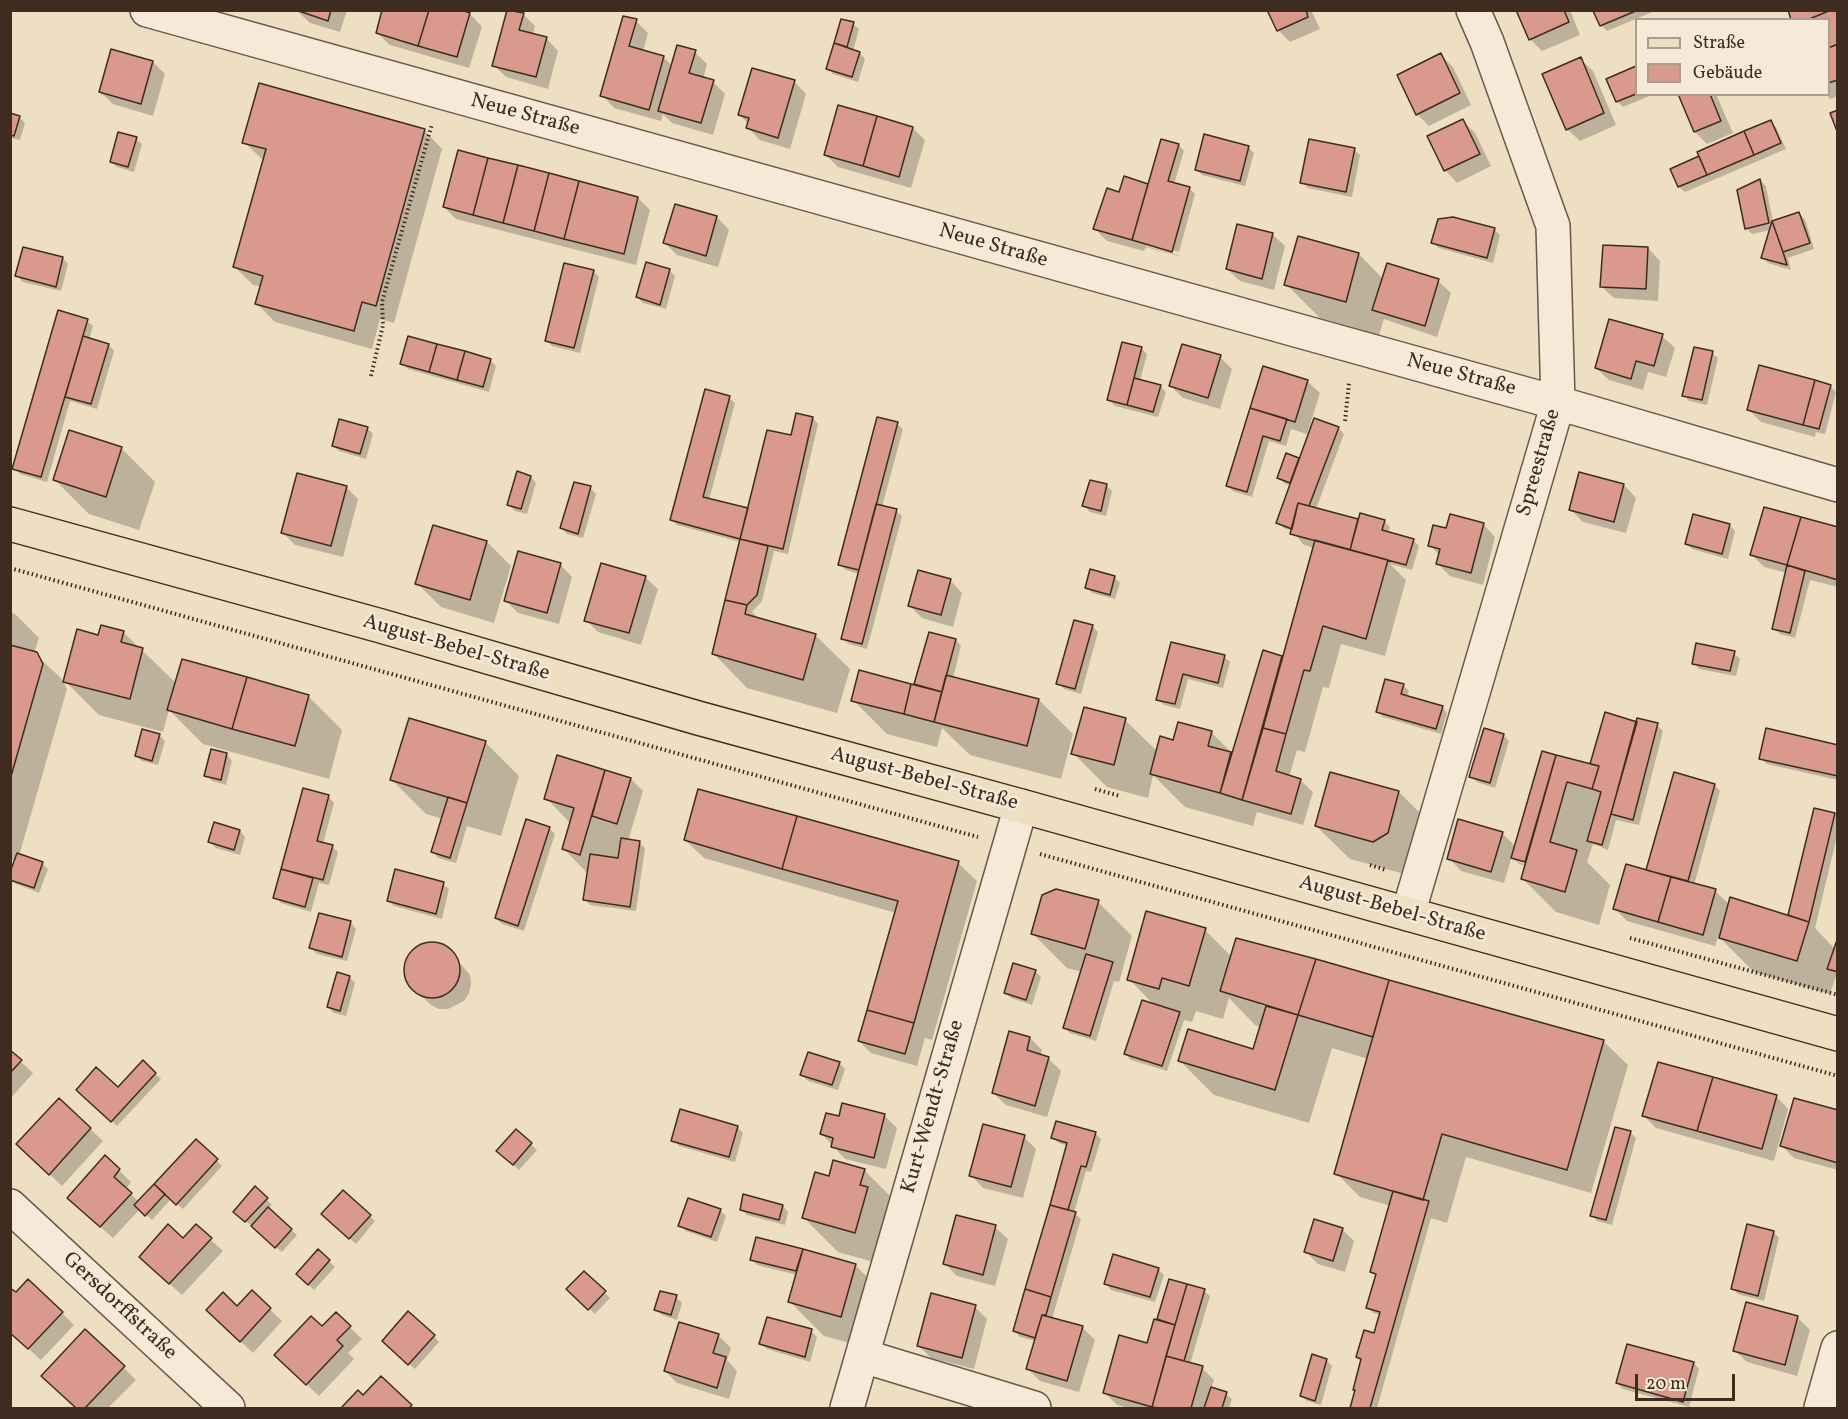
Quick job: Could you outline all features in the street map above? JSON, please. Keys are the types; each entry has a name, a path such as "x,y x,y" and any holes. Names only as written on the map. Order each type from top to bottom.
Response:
{"main road":[{"name":"August-Bebel-Straße","path":"10,524 381,626 698,718 1838,1034"}],"street":[{"name":"Neue Straße","path":"147,10 1558,403 1838,485"},
{"name":"Spreestraße","path":"1408,914 1558,403 1553,226 1487,42 1473,10"},
{"name":"Kurt-Wendt-Straße","path":"846,1408 863,1356 1021,806"},
{"name":"Gersdorffstraße","path":"10,1206 228,1408"},
{"path":"1821,1408 1838,1348"},
{"path":"863,1356 1034,1408"}],"path":[{"path":"371,376 383,325 382,302 440,93"},
{"path":"1345,421 1349,383"},
{"path":"10,568 1838,1076"}],"building":[{"path":"296,10 331,10 328,21"},
{"path":"382,10 429,10 418,46 376,33"},
{"path":"429,10 462,10 470,13 457,57 418,46"},
{"path":"507,10 524,13 519,30 547,37 536,77 492,66"},
{"path":"1267,10 1306,10 1308,17 1277,31"},
{"path":"1516,10 1564,10 1569,22 1529,40"},
{"path":"1593,10 1638,10 1600,26"},
{"path":"1788,10 1831,10 1812,18 1790,18"},
{"path":"1831,10 1838,10 1838,44 1830,47 1830,18 1812,18"},
{"path":"623,16 637,19 629,46 664,56 649,110 600,96"},
{"path":"841,19 854,22 847,47 834,43"},
{"path":"834,43 860,52 852,77 826,69"},
{"path":"1838,44 1838,80 1830,82 1830,47"},
{"path":"677,45 696,50 689,73 714,80 701,123 658,111"},
{"path":"111,49 153,61 141,104 99,92"},
{"path":"1441,53 1460,93 1416,115 1397,75"},
{"path":"1581,57 1604,113 1566,130 1542,74"},
{"path":"1635,66 1635,94 1616,102 1606,79"},
{"path":"752,68 795,80 778,138 746,128 749,118 738,115"},
{"path":"259,83 425,129 376,306 362,302 354,331 255,304 263,276 233,267 266,149 242,143"},
{"path":"1679,96 1711,96 1721,121 1694,132"},
{"path":"838,105 877,116 863,166 824,155"},
{"path":"1838,110 1838,134 1830,113"},
{"path":"10,113 20,116 14,136 10,135"},
{"path":"877,116 913,127 899,177 863,166"},
{"path":"1463,119 1480,154 1444,171 1427,136"},
{"path":"1771,120 1781,143 1754,155 1744,131"},
{"path":"1744,131 1754,155 1707,175 1697,152"},
{"path":"118,132 137,137 128,167 110,162"},
{"path":"1204,134 1249,146 1240,181 1195,170"},
{"path":"1161,139 1179,144 1168,181 1190,187 1172,252 1132,240"},
{"path":"1309,139 1355,148 1346,192 1300,183"},
{"path":"458,150 488,158 473,215 443,207"},
{"path":"1699,156 1707,175 1678,187 1670,169"},
{"path":"488,158 518,165 503,223 473,215"},
{"path":"518,165 549,173 534,231 503,223"},
{"path":"549,173 579,181 564,239 534,231"},
{"path":"1124,176 1148,184 1132,240 1093,229 1107,188 1119,192"},
{"path":"1760,179 1769,223 1745,229 1737,190"},
{"path":"579,181 638,197 624,254 564,239"},
{"path":"675,204 717,216 706,256 663,243"},
{"path":"1799,212 1810,243 1783,252 1772,221"},
{"path":"1453,217 1495,228 1487,258 1431,243 1438,219"},
{"path":"1772,221 1783,252 1787,265 1761,258"},
{"path":"1237,224 1273,233 1262,279 1226,269"},
{"path":"1298,236 1359,253 1346,302 1284,285"},
{"path":"1603,245 1648,247 1646,289 1600,287"},
{"path":"23,247 63,257 56,287 15,276"},
{"path":"646,262 670,269 660,305 636,297"},
{"path":"564,263 594,270 574,348 545,341"},
{"path":"1387,263 1439,279 1425,326 1372,310"},
{"path":"58,310 88,319 41,477 12,469"},
{"path":"1609,319 1663,334 1654,366 1636,361 1631,379 1595,368"},
{"path":"83,336 109,344 91,404 65,397"},
{"path":"408,336 437,344 429,372 400,364"},
{"path":"1122,342 1142,347 1127,405 1107,400"},
{"path":"437,344 465,351 457,380 429,372"},
{"path":"1182,344 1221,355 1208,398 1169,386"},
{"path":"1694,347 1713,351 1702,400 1682,396"},
{"path":"465,351 491,359 483,387 457,380"},
{"path":"1759,365 1815,380 1803,425 1747,410"},
{"path":"1263,366 1308,380 1295,422 1250,408"},
{"path":"1134,378 1161,385 1153,412 1127,405"},
{"path":"1815,380 1831,385 1819,429 1803,425"},
{"path":"705,389 730,396 703,497 748,508 740,539 670,520"},
{"path":"1250,408 1287,419 1280,441 1263,436 1247,492 1226,486"},
{"path":"796,413 813,417 783,549 740,539 767,430 791,435"},
{"path":"877,417 898,422 859,570 838,565"},
{"path":"1314,418 1339,427 1309,506 1298,503 1292,529 1276,523"},
{"path":"339,419 368,427 360,454 332,446"},
{"path":"69,430 122,447 106,497 53,480"},
{"path":"1286,453 1299,458 1290,483 1277,478"},
{"path":"517,471 531,476 521,509 507,505"},
{"path":"1579,472 1624,484 1614,522 1569,510"},
{"path":"297,473 347,486 331,546 281,533"},
{"path":"1090,480 1107,484 1101,511 1082,506"},
{"path":"574,482 591,486 578,534 560,528"},
{"path":"1298,503 1358,519 1350,550 1290,534"},
{"path":"876,504 897,509 862,644 841,639"},
{"path":"1764,507 1801,517 1787,565 1750,555"},
{"path":"1360,513 1385,520 1382,530 1414,539 1406,565 1350,550"},
{"path":"1450,514 1484,523 1471,573 1436,564 1440,549 1428,546 1433,525 1446,528"},
{"path":"1693,514 1730,524 1722,554 1685,544"},
{"path":"1801,517 1838,527 1838,580 1787,565"},
{"path":"433,525 487,541 470,600 415,584"},
{"path":"740,539 768,546 757,595 747,605 725,600"},
{"path":"1315,540 1388,560 1366,639 1323,626 1310,671 1304,670 1286,734 1263,728"},
{"path":"518,551 561,563 547,613 504,601"},
{"path":"601,563 646,576 629,633 584,621"},
{"path":"1787,565 1805,571 1790,633 1772,629"},
{"path":"1090,569 1115,576 1110,595 1085,588"},
{"path":"918,570 951,579 941,615 908,606"},
{"path":"725,600 747,605 745,614 816,634 803,680 712,654"},
{"path":"1074,620 1093,625 1075,689 1056,684"},
{"path":"101,625 124,631 121,642 143,648 130,699 63,682 77,629 98,635"},
{"path":"929,632 956,639 942,692 914,684"},
{"path":"1171,642 1225,655 1218,683 1183,674 1175,704 1156,700"},
{"path":"1696,643 1735,651 1730,671 1692,664"},
{"path":"10,645 37,652 43,664 10,780"},
{"path":"1263,650 1282,656 1242,800 1220,793"},
{"path":"182,659 247,677 232,729 167,710"},
{"path":"859,670 911,684 904,714 851,701"},
{"path":"946,675 1039,699 1027,746 934,722"},
{"path":"247,677 309,695 295,746 232,729"},
{"path":"1385,679 1404,684 1401,694 1443,706 1436,729 1376,712"},
{"path":"911,684 942,692 934,722 904,714"},
{"path":"1084,707 1126,718 1114,765 1071,754"},
{"path":"1605,712 1637,722 1602,845 1587,841 1601,792 1592,789 1599,766 1590,764"},
{"path":"409,718 486,741 467,803 390,780"},
{"path":"1637,718 1658,723 1633,820 1611,814"},
{"path":"1178,722 1212,731 1208,746 1231,752 1220,793 1150,774 1160,736 1173,740"},
{"path":"1263,728 1286,734 1276,771 1301,779 1291,814 1242,800"},
{"path":"1484,728 1504,734 1490,783 1469,777"},
{"path":"1766,728 1838,745 1838,776 1759,759"},
{"path":"142,729 160,734 152,761 135,756"},
{"path":"211,749 227,753 221,780 204,776"},
{"path":"1542,751 1556,755 1525,862 1511,858"},
{"path":"557,755 605,770 580,855 562,849 574,808 544,799"},
{"path":"1556,755 1599,766 1592,789 1567,782 1550,842 1577,850 1565,892 1521,879"},
{"path":"605,770 631,778 617,824 592,816"},
{"path":"1330,772 1399,791 1388,833 1373,842 1315,826"},
{"path":"1674,772 1715,784 1688,881 1646,870"},
{"path":"303,788 329,795 317,841 333,845 323,880 281,869"},
{"path":"698,789 797,816 782,869 684,840"},
{"path":"448,797 467,803 450,858 431,852"},
{"path":"1814,808 1835,813 1809,922 1788,915"},
{"path":"797,816 959,861 914,1023 867,1010 898,901 782,869"},
{"path":"526,819 550,827 518,926 495,918"},
{"path":"1458,819 1503,832 1491,872 1447,859"},
{"path":"214,822 240,830 234,850 208,842"},
{"path":"621,838 640,841 630,907 583,900 590,854 618,858"},
{"path":"17,853 43,862 34,888 10,880 10,872"},
{"path":"1626,864 1671,877 1658,922 1613,909"},
{"path":"281,869 313,878 305,907 273,898"},
{"path":"395,869 444,882 436,914 387,901"},
{"path":"1671,877 1716,889 1703,935 1658,922"},
{"path":"1056,889 1099,900 1085,949 1031,934 1042,895"},
{"path":"1730,897 1809,922 1797,961 1719,938"},
{"path":"1146,911 1206,928 1189,986 1162,978 1159,989 1127,980"},
{"path":"319,913 351,921 342,957 309,948"},
{"path":"1838,937 1838,972 1827,969"},
{"path":"1236,938 1316,959 1298,1015 1220,991"},
{"path":"432,942 443,944 452,950 458,959 460,970 458,981 452,990 443,996 432,998 421,996 412,990 406,981 404,970 406,959 412,950 421,944"},
{"path":"1086,954 1113,962 1090,1036 1063,1028"},
{"path":"1316,959 1389,980 1373,1037 1298,1015"},
{"path":"1013,963 1036,970 1026,1000 1004,993"},
{"path":"337,972 350,976 340,1011 327,1007"},
{"path":"1389,980 1604,1040 1567,1170 1442,1134 1423,1200 1334,1174"},
{"path":"1142,1000 1180,1012 1162,1066 1124,1054"},
{"path":"1266,1006 1298,1015 1275,1090 1178,1061 1188,1029 1253,1049"},
{"path":"867,1010 914,1023 905,1054 858,1041"},
{"path":"1009,1031 1030,1037 1027,1050 1049,1057 1035,1106 992,1093"},
{"path":"10,1050 22,1060 10,1073"},
{"path":"808,1052 840,1062 832,1085 800,1075"},
{"path":"143,1060 156,1073 111,1122 76,1090 96,1067 118,1087"},
{"path":"1658,1062 1713,1077 1697,1131 1642,1116"},
{"path":"1713,1077 1777,1095 1762,1149 1697,1131"},
{"path":"59,1098 91,1128 49,1175 16,1144"},
{"path":"1794,1098 1838,1110 1838,1163 1780,1146"},
{"path":"842,1103 885,1114 874,1158 831,1147 833,1138 820,1134 826,1113 839,1116"},
{"path":"680,1109 738,1126 729,1157 671,1141"},
{"path":"1056,1121 1096,1132 1086,1167 1081,1166 1068,1210 1050,1205 1067,1143 1051,1138"},
{"path":"983,1124 1025,1135 1011,1187 969,1176"},
{"path":"1615,1127 1631,1131 1606,1220 1590,1216"},
{"path":"516,1129 532,1143 513,1165 496,1151"},
{"path":"196,1139 218,1159 176,1205 154,1184"},
{"path":"105,1155 120,1169 114,1177 132,1193 100,1227 67,1198"},
{"path":"833,1160 865,1169 860,1185 868,1187 855,1233 802,1218 815,1172 829,1176"},
{"path":"154,1184 165,1194 145,1216 134,1205"},
{"path":"255,1186 268,1198 245,1222 233,1212"},
{"path":"343,1190 371,1215 349,1239 321,1214"},
{"path":"1393,1191 1429,1201 1370,1408 1350,1408 1361,1359 1356,1357 1364,1330 1374,1333 1380,1312 1366,1308 1376,1274 1370,1272"},
{"path":"743,1194 783,1205 779,1220 740,1210"},
{"path":"688,1198 721,1209 711,1237 678,1226"},
{"path":"1050,1205 1076,1212 1051,1297 1025,1289"},
{"path":"268,1207 292,1229 275,1248 251,1226"},
{"path":"956,1215 996,1225 983,1275 943,1264"},
{"path":"1314,1219 1343,1228 1333,1261 1304,1252"},
{"path":"168,1224 183,1238 196,1224 212,1238 169,1284 139,1257"},
{"path":"1747,1224 1774,1231 1758,1296 1731,1289"},
{"path":"756,1237 803,1249 796,1271 750,1260"},
{"path":"318,1249 330,1260 308,1285 296,1274"},
{"path":"803,1249 856,1264 841,1317 788,1302"},
{"path":"1113,1254 1159,1268 1150,1297 1104,1284"},
{"path":"584,1271 606,1291 588,1310 566,1289"},
{"path":"28,1279 63,1312 28,1349 10,1333 10,1288 16,1292"},
{"path":"1169,1279 1187,1284 1175,1325 1157,1319"},
{"path":"1187,1284 1205,1289 1184,1361 1166,1356"},
{"path":"1025,1289 1051,1297 1046,1315 1042,1315 1035,1338 1013,1331"},
{"path":"252,1290 271,1308 240,1342 206,1310 223,1292 237,1306"},
{"path":"660,1291 677,1295 671,1315 654,1310"},
{"path":"931,1293 976,1305 962,1358 917,1346"},
{"path":"1746,1302 1798,1316 1785,1365 1733,1351"},
{"path":"408,1311 435,1335 408,1365 382,1341"},
{"path":"336,1312 351,1326 337,1340 343,1346 306,1385 274,1355 311,1316 322,1326"},
{"path":"1042,1315 1083,1326 1067,1381 1026,1369"},
{"path":"767,1317 812,1329 805,1357 759,1344"},
{"path":"1154,1319 1175,1325 1152,1407 1103,1393 1119,1335 1147,1343"},
{"path":"679,1322 719,1334 713,1353 726,1357 717,1388 664,1371"},
{"path":"85,1329 125,1366 85,1408 76,1408 41,1376"},
{"path":"1627,1344 1694,1362 1683,1402 1616,1383"},
{"path":"1312,1354 1327,1359 1315,1401 1300,1396"},
{"path":"1166,1356 1203,1366 1191,1408 1152,1407"},
{"path":"381,1376 412,1405 409,1408 341,1408 358,1390 363,1395"},
{"path":"1211,1387 1227,1392 1222,1408 1204,1408"}]}
